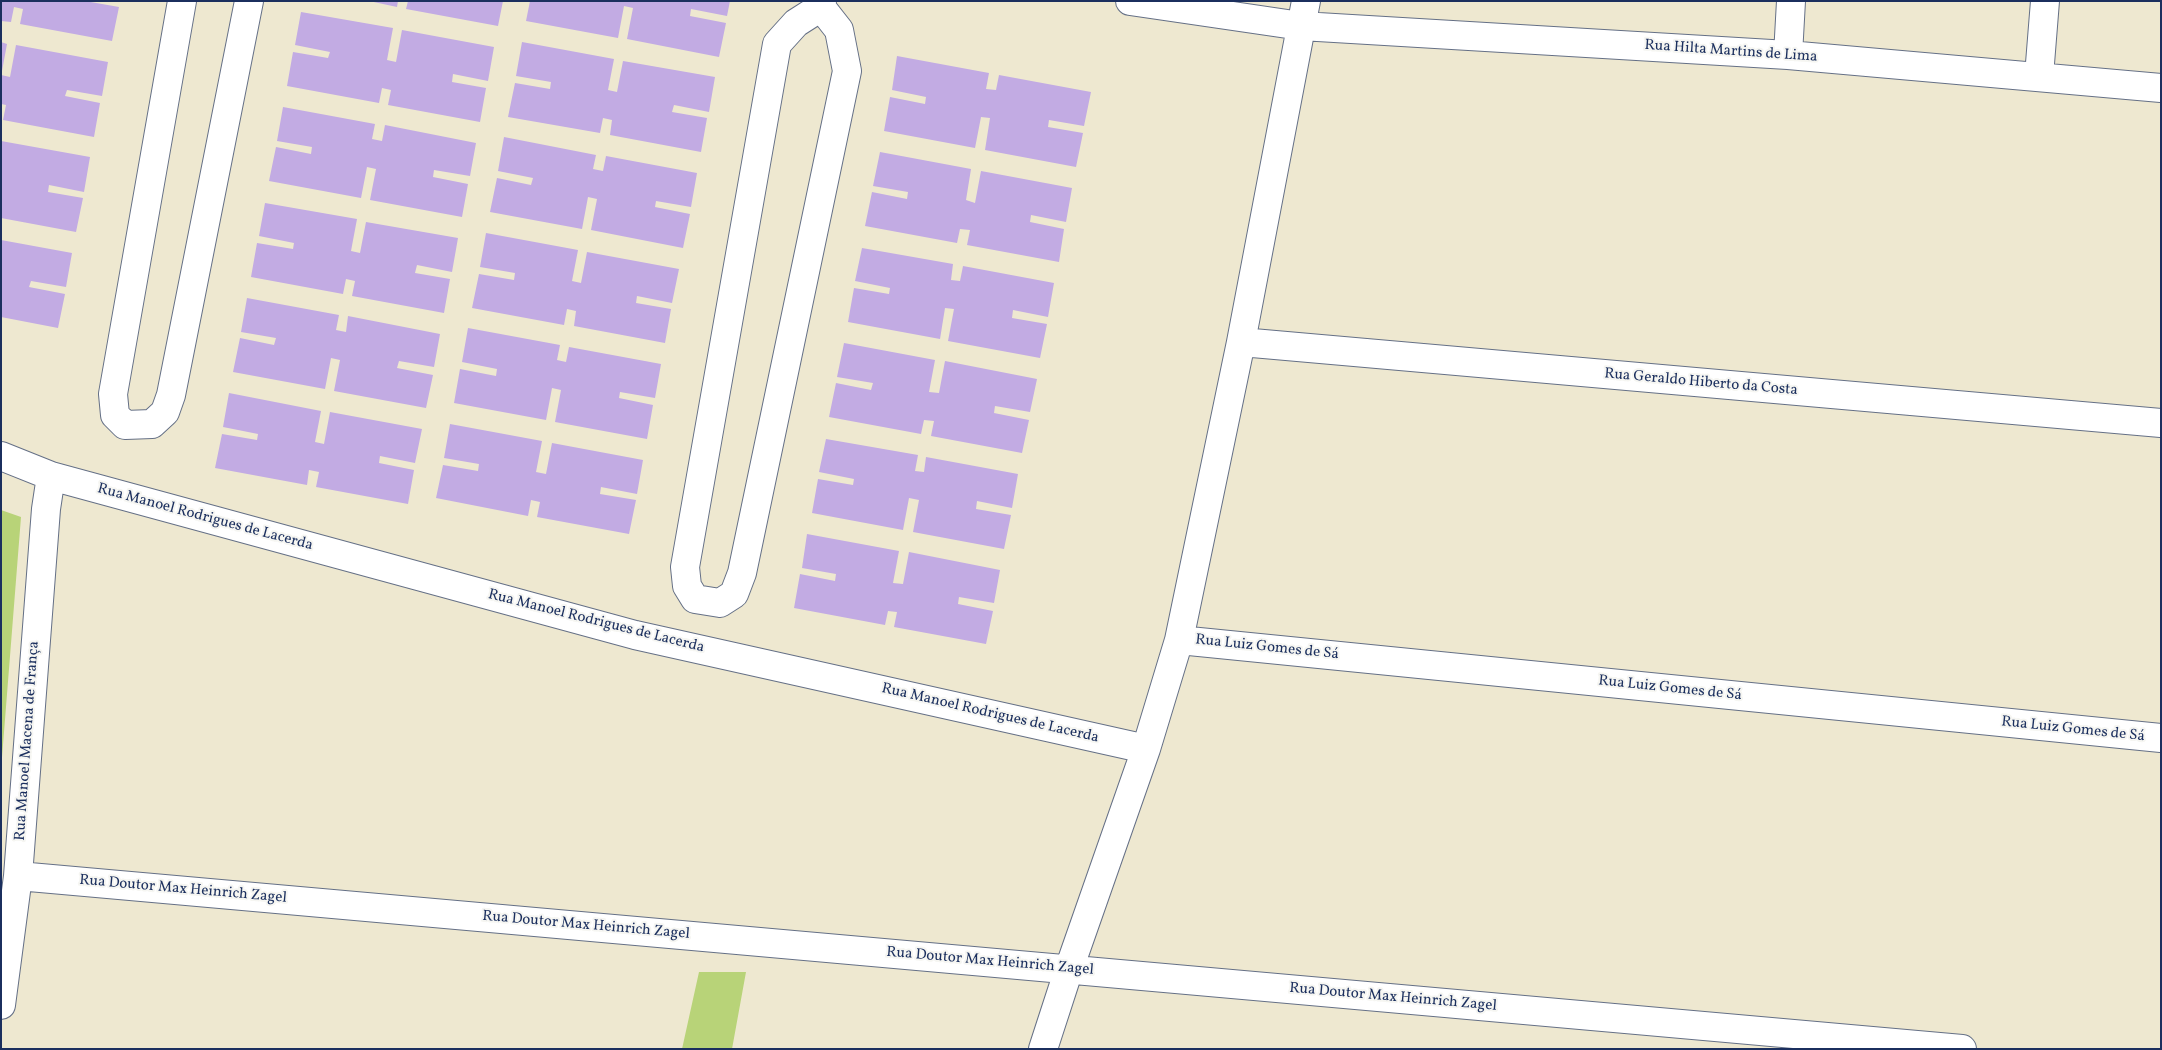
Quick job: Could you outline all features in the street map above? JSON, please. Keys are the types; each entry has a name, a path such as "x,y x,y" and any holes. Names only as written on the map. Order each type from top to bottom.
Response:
{"street":[{"path":"182,1 113,394 115,415 125,425 152,424 165,412 171,395 248,1"},
{"name":"Rua Hilta Martins de Lima","path":"1130,1 2039,76 2161,88"},
{"path":"1788,56 1791,1"},
{"path":"2039,76 2045,1"},
{"path":"822,4 839,30 846,71 742,573 734,594 720,603 695,599 687,586 686,567 777,44 796,23 822,4"},
{"path":"1043,1049 1146,749 1179,640 1241,342 1304,14"},
{"name":"Rua Geraldo Hiberto da Costa","path":"1241,342 2161,423"},
{"name":"Rua Manoel Rodrigues de Lacerda","path":"1,456 51,476 635,635 1146,749"},
{"name":"Rua Manoel Macena de França","path":"1,1004 18,876 46,508 51,476"},
{"name":"Rua Luiz Gomes de Sá","path":"1179,640 2161,738"},
{"name":"Rua Doutor Max Heinrich Zagel","path":"18,876 1962,1049"}],"green space":[{"path":"1,510 21,517 1,770"},
{"path":"699,972 746,972 732,1049 682,1049"}],"building":[{"path":"1,1 85,1 119,7 112,41 20,24 23,9 14,7 11,22 1,21"},
{"path":"369,1 398,1 397,7"},
{"path":"408,1 503,1 498,26 406,9"},
{"path":"530,1 730,1 727,16 691,9 690,16 726,23 719,57 627,39 633,8 624,6 618,38 526,21"},
{"path":"301,12 393,28 387,60 396,62 402,30 494,47 488,81 453,74 452,82 486,88 480,122 388,105 391,90 382,88 379,103 287,86 293,52 328,58 330,52 295,45"},
{"path":"1,42 7,44 2,71 1,71"},
{"path":"522,42 614,59 608,90 617,92 623,61 715,77 709,112 674,105 672,112 707,118 701,152 610,135 612,120 603,118 600,133 508,117 515,83 550,89 551,82 516,76"},
{"path":"16,45 108,62 102,96 67,90 65,96 100,103 94,137 3,120 6,105 1,104 1,75 10,77"},
{"path":"897,56 989,73 986,89 996,90 999,75 1091,92 1084,126 1049,120 1048,127 1083,133 1076,167 985,150 990,118 981,117 975,148 884,131 890,97 925,104 926,97 892,90"},
{"path":"283,107 375,124 372,139 382,141 385,125 476,143 470,176 434,170 433,177 468,184 462,217 370,200 376,169 367,167 361,198 269,181 276,147 311,154 312,147 277,141"},
{"path":"504,137 596,155 593,169 603,171 606,156 697,173 691,207 656,201 655,207 690,214 683,248 591,230 597,199 588,197 582,229 490,212 497,178 531,185 533,178 498,171"},
{"path":"1,141 90,157 84,192 49,185 48,192 83,198 76,232 1,218"},
{"path":"880,152 971,169 966,200 975,203 981,171 1072,188 1066,222 1031,215 1030,222 1064,229 1059,262 967,245 970,230 960,229 957,243 865,226 872,192 907,199 908,192 873,186"},
{"path":"265,203 357,219 351,251 360,253 366,222 458,238 452,272 417,265 415,273 450,279 444,313 352,296 355,281 346,279 343,294 251,277 257,243 293,249 294,243 259,236"},
{"path":"486,233 578,250 572,281 581,283 587,252 679,269 672,303 637,296 636,303 671,309 665,343 574,326 576,311 567,309 564,325 472,308 479,274 514,280 515,273 480,267"},
{"path":"1,240 72,253 66,287 31,281 29,287 65,294 58,328 1,317"},
{"path":"862,248 953,264 951,280 960,281 963,266 1054,283 1048,317 1013,310 1012,318 1047,324 1040,358 948,341 954,309 945,308 940,339 848,322 854,288 889,294 890,288 855,281"},
{"path":"247,298 339,315 336,330 346,332 348,316 440,334 434,367 399,361 397,368 433,375 426,408 334,391 340,360 331,358 325,389 233,372 240,338 274,345 276,338 241,332"},
{"path":"468,328 560,345 557,360 566,362 569,347 661,364 655,398 620,392 619,398 653,405 647,439 555,422 561,390 552,388 546,420 454,403 460,369 496,376 497,369 462,362"},
{"path":"844,343 935,360 929,392 939,393 945,361 1037,379 1030,412 995,406 994,413 1029,420 1022,453 931,436 934,421 924,420 921,434 829,417 836,383 871,390 873,383 837,377"},
{"path":"229,393 321,411 315,442 324,444 330,412 422,429 415,463 380,456 379,463 414,470 408,504 316,487 319,472 309,470 307,485 215,468 222,434 257,440 258,434 223,427"},
{"path":"450,424 542,441 536,472 546,474 552,443 643,460 637,494 601,487 600,494 636,500 629,534 537,517 540,502 531,500 528,516 436,498 443,465 478,471 479,464 444,458"},
{"path":"826,439 918,455 915,471 924,472 926,457 1018,474 1012,508 977,501 976,509 1011,515 1004,549 913,532 919,500 909,498 903,530 812,513 818,479 853,485 854,479 819,472"},
{"path":"807,534 899,551 893,583 903,584 909,552 1000,570 994,603 959,597 958,604 993,611 986,644 894,627 897,612 888,611 885,625 794,608 800,574 835,581 836,574 802,568"}]}
